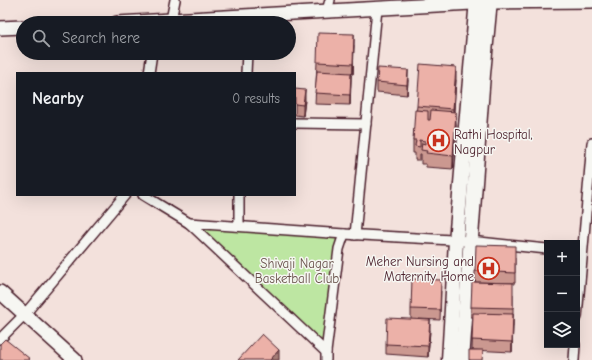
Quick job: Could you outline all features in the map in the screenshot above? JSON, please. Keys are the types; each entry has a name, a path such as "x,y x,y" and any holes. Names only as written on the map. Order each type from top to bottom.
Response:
{"main road":[{"path":"449,360 463,241 483,1"},
{"path":"462,360 463,241"}],"street":[{"path":"172,16 175,0"},
{"path":"271,16 329,6 377,9 483,1 592,1"},
{"path":"355,235 377,9"},
{"path":"0,28 16,27"},
{"path":"149,72 151,60"},
{"path":"246,60 246,72"},
{"path":"296,124 366,124"},
{"path":"580,244 592,142"},
{"path":"0,339 24,314 123,196"},
{"path":"145,196 189,223 326,356"},
{"path":"239,196 239,226"},
{"path":"189,223 463,241 544,249"},
{"path":"326,356 339,249 344,234"},
{"path":"580,253 592,252"},
{"path":"577,312 578,276"},
{"path":"0,292 75,360"},
{"path":"574,360 575,348"}],"green space":[{"name":"Shivaji Nagar Basketball Club","path":"189,223 340,236 324,346"}],"building":[{"path":"318,33 354,34 353,64 317,62"},
{"path":"420,64 456,67 453,109 417,106"},
{"path":"378,68 408,70 407,85 377,82"},
{"path":"317,71 351,73 350,95 315,93"},
{"path":"296,89 305,90 303,105 296,104"},
{"path":"415,110 428,111 428,120 430,120 431,110 456,112 453,156 426,153 427,151 421,150 422,143 425,144 425,141 419,140 420,147 415,146 416,140 413,140"},
{"path":"476,245 515,246 515,273 475,271"},
{"path":"412,279 441,280 440,310 411,309"},
{"path":"472,282 513,283 513,308 471,307"},
{"path":"473,313 513,314 512,342 472,340"},
{"path":"387,318 430,320 428,346 386,344"},
{"path":"262,334 279,350 270,360 238,360"},
{"path":"5,339 30,359 0,360 0,344"},
{"path":"469,350 483,350 482,360 469,360"}],"place":[{"name":"Rathi Hospital, Nagpur","path":"438,141"},
{"name":"Meher Nursing and Maternity Home","path":"489,268"}]}
